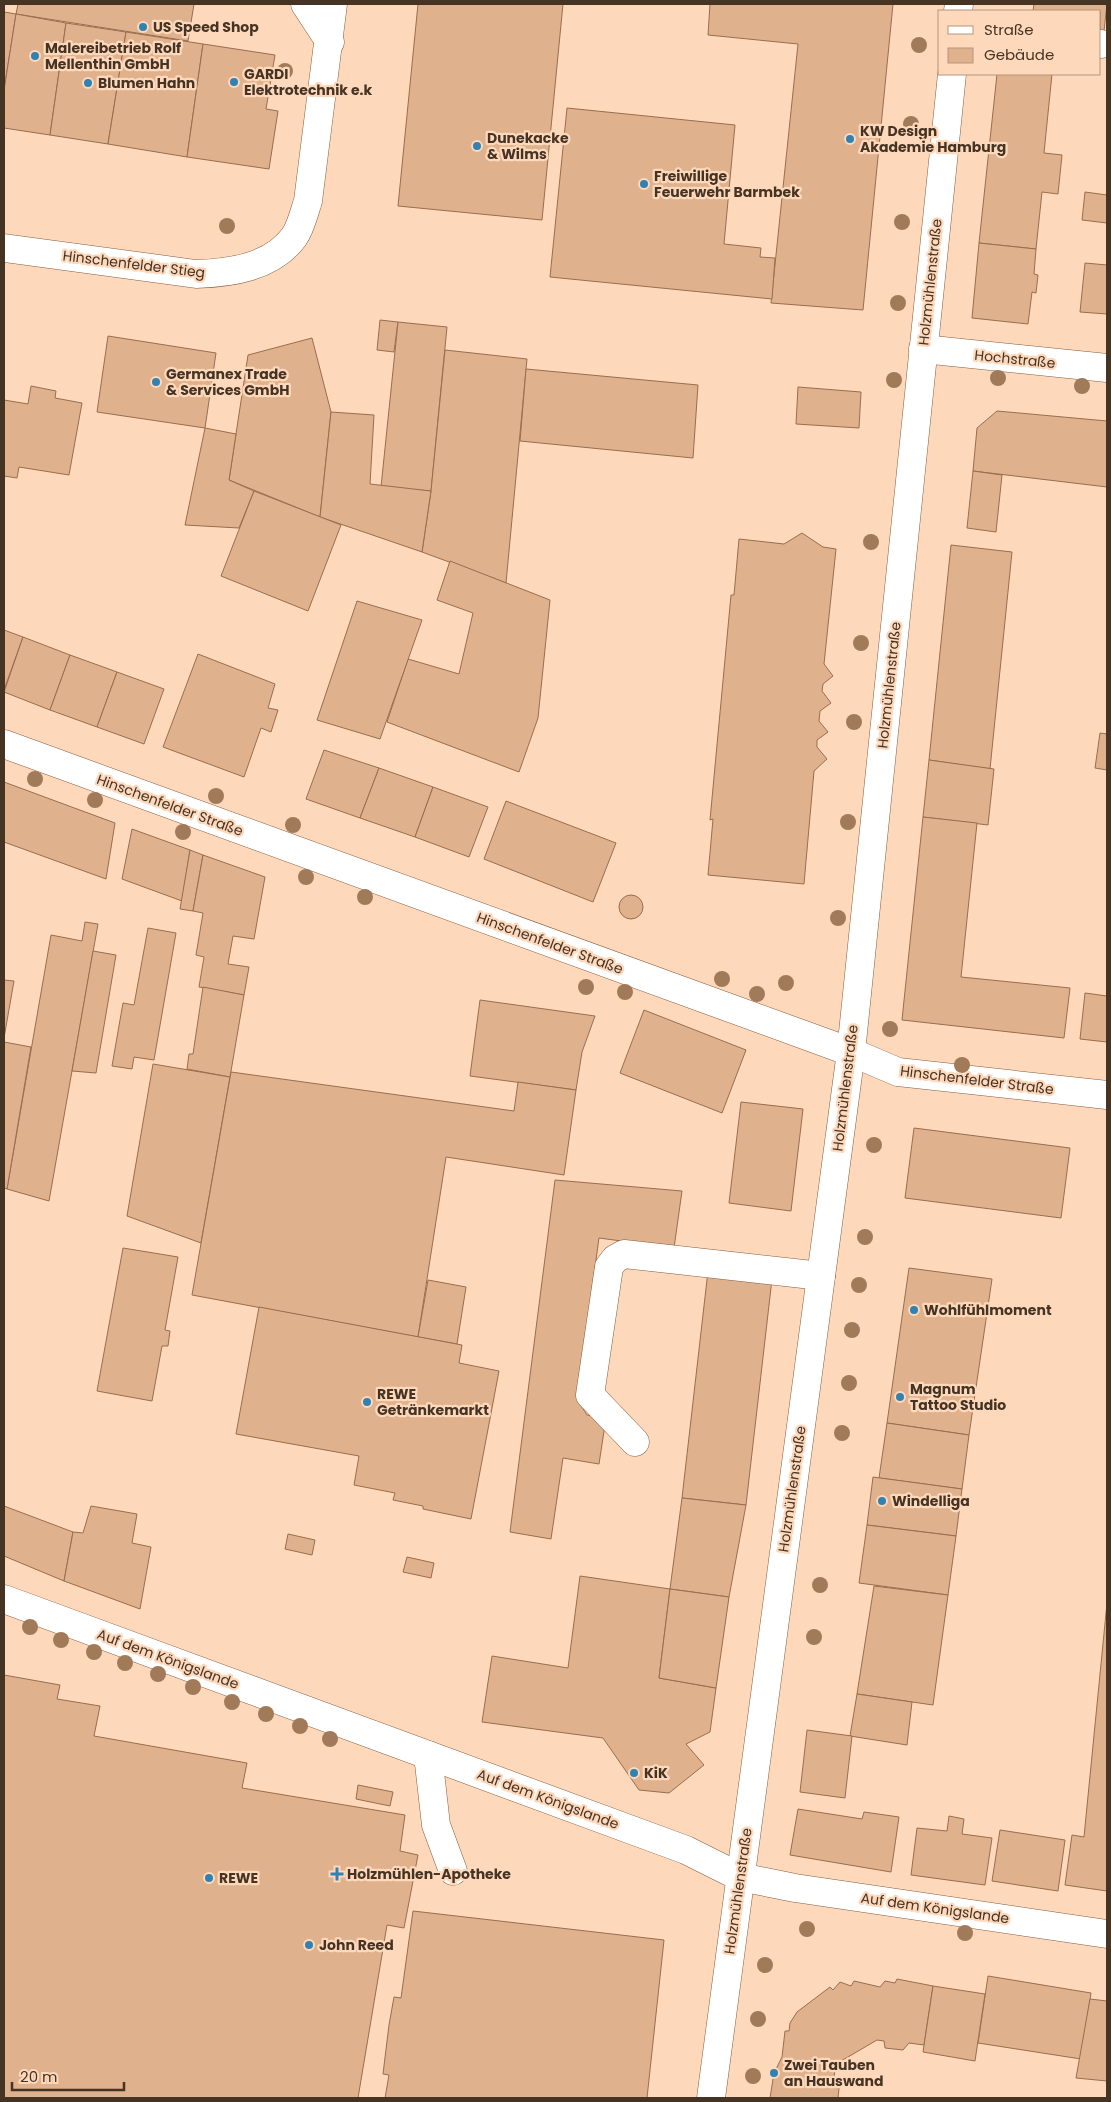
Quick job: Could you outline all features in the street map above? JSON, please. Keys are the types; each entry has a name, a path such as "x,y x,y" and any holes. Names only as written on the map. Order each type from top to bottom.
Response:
{"street":[{"path":"305,4 330,42"},
{"name":"Hinschenfelder Stieg","path":"4,248 196,274 215,274 243,269 270,257 294,238 300,227 308,202 334,4"},
{"name":"Holzmühlenstraße","path":"711,2098 851,1052 952,75"},
{"name":"Hochstraße","path":"923,349 1107,368"},
{"name":"Hinschenfelder Straße","path":"4,744 851,1052 898,1072 1107,1094"},
{"path":"635,1442 590,1395 609,1267 615,1259 624,1254 821,1276"},
{"name":"Auf dem Königslande","path":"4,1599 686,1850 740,1877 795,1888 1107,1934"},
{"path":"428,1755 436,1826 453,1871"}],"building":[{"name":"US Speed Shop","path":"18,4 194,4 188,41 16,14"},
{"name":"Dunekacke & Wilms","path":"418,4 563,4 542,220 398,206"},
{"path":"710,4 893,4 863,310 771,303 798,44 708,35"},
{"path":"1034,4 1107,4 1104,31 1101,30 1101,10 1033,10"},
{"path":"4,12 16,14 4,90"},
{"name":"Malereibetrieb Rolf Mellenthin GmbH","path":"16,14 66,23 50,135 4,128 4,90"},
{"name":"Blumen Hahn","path":"66,23 126,32 108,144 50,135"},
{"path":"126,32 203,44 187,157 108,144"},
{"name":"GARDI Elektrotechnik e.k","path":"203,44 275,55 266,109 278,111 269,169 187,157"},
{"path":"997,75 1052,75 1044,153 1062,155 1058,194 1042,192 1036,249 979,243"},
{"name":"Freiwillige Feuerwehr Barmbek","path":"567,108 735,125 724,244 761,248 760,257 775,258 772,299 550,277"},
{"path":"1085,192 1107,195 1107,223 1082,220"},
{"path":"979,243 1036,249 1034,274 1038,275 1036,293 1032,292 1028,324 972,318"},
{"path":"1085,263 1107,265 1107,314 1080,312"},
{"path":"380,320 398,322 394,352 377,350"},
{"path":"398,322 447,327 431,491 381,487"},
{"name":"Germanex Trade & Services GmbH","path":"108,336 216,353 205,428 97,412"},
{"path":"312,338 331,412 320,517 229,480 248,355"},
{"path":"445,350 527,359 506,583 422,552 431,491"},
{"path":"526,369 698,385 693,458 520,441"},
{"path":"31,386 56,391 55,398 82,403 69,475 19,467 17,478 4,476 4,400 28,404"},
{"path":"798,387 861,392 859,428 796,424"},
{"path":"997,411 1107,421 1107,487 973,471 977,428"},
{"path":"331,412 374,415 370,484 431,491 422,552 320,517"},
{"path":"205,428 236,434 229,480 254,491 239,528 185,525"},
{"path":"973,471 1002,475 996,532 967,528"},
{"path":"254,491 341,525 308,611 221,576"},
{"path":"802,533 823,547 836,549 824,664 833,676 823,684 822,691 831,703 820,711 819,721 828,732 817,740 817,747 827,759 814,771 804,884 708,875 713,819 710,820 731,595 734,595 739,539 784,544"},
{"path":"951,545 1012,552 990,769 929,760"},
{"path":"450,561 550,600 538,718 519,772 387,722 408,659 459,674 473,613 437,600"},
{"path":"357,601 422,620 380,739 317,720"},
{"path":"4,630 23,637 4,690"},
{"path":"23,637 70,655 50,710 4,692"},
{"path":"198,654 275,684 268,708 278,710 271,732 261,728 244,777 163,747"},
{"path":"70,655 117,672 97,727 50,710"},
{"path":"117,672 164,689 144,744 97,727"},
{"path":"1100,733 1107,734 1107,770 1095,768"},
{"path":"324,750 379,768 360,818 306,799"},
{"path":"929,760 994,769 988,825 923,817"},
{"path":"379,768 433,787 415,837 360,818"},
{"path":"4,782 115,823 106,879 4,842"},
{"path":"433,787 488,807 469,857 415,837"},
{"path":"506,801 616,843 593,902 484,859"},
{"path":"923,817 977,823 961,977 1070,988 1064,1038 902,1020"},
{"path":"132,829 190,850 182,901 122,879"},
{"path":"190,850 203,855 193,911 180,909"},
{"path":"203,855 265,877 254,939 233,936 228,964 249,967 244,995 199,987 204,957 196,955 203,913 193,911"},
{"path":"631,895 639,899 643,907 639,915 631,919 623,915 619,907 623,899"},
{"path":"85,922 98,924 49,1201 7,1189 51,935 82,941"},
{"path":"148,928 176,933 154,1060 134,1057 132,1069 112,1066 123,1003 134,1005"},
{"path":"93,951 116,955 96,1073 72,1071"},
{"path":"4,980 14,981 4,1038"},
{"path":"203,987 244,995 230,1077 187,1069 189,1054 193,1054"},
{"path":"1085,993 1107,996 1107,1042 1080,1039"},
{"path":"480,1000 595,1016 582,1052 576,1090 470,1076"},
{"path":"644,1010 746,1050 722,1113 620,1073"},
{"path":"4,1042 31,1047 7,1189 4,1188"},
{"path":"153,1064 230,1077 201,1243 127,1216"},
{"path":"231,1072 514,1111 518,1082 576,1090 564,1175 446,1157 418,1337 192,1295"},
{"path":"741,1102 803,1109 791,1211 729,1203"},
{"path":"914,1128 1070,1148 1061,1218 905,1198"},
{"path":"555,1180 682,1191 674,1248 599,1238 577,1399 587,1415 606,1418 599,1464 563,1458 551,1539 510,1532"},
{"path":"123,1248 178,1257 165,1330 170,1331 168,1346 162,1346 152,1401 97,1391"},
{"path":"909,1268 992,1279 969,1435 887,1423"},
{"path":"708,1271 772,1279 746,1505 682,1498"},
{"path":"428,1280 466,1287 457,1344 418,1337"},
{"name":"REWE Getränkemarkt","path":"259,1307 462,1345 459,1363 499,1371 471,1519 423,1509 423,1506 393,1500 395,1493 354,1485 359,1456 236,1434"},
{"path":"887,1423 969,1435 962,1489 879,1478"},
{"path":"873,1477 962,1489 956,1536 867,1525"},
{"path":"682,1498 746,1505 729,1597 670,1589"},
{"path":"4,1506 73,1532 64,1581 4,1556"},
{"path":"91,1506 137,1514 132,1543 151,1547 140,1609 64,1581 73,1532 83,1533"},
{"path":"867,1525 956,1536 948,1595 859,1583"},
{"path":"288,1534 315,1540 312,1555 285,1549"},
{"path":"407,1557 434,1563 431,1578 403,1572"},
{"path":"580,1576 670,1589 659,1678 716,1688 710,1732 686,1744 704,1765 669,1793 639,1790 603,1738 482,1722 492,1656 568,1668"},
{"path":"874,1586 948,1595 933,1705 857,1694"},
{"path":"670,1589 729,1597 716,1688 659,1678"},
{"path":"1107,1603 1107,1891 1065,1885 1072,1835 1084,1837"},
{"name":"REWE","path":"4,1675 60,1685 57,1699 100,1706 94,1736 247,1763 242,1788 405,1815 400,1851 418,1855 404,1928 387,1925 358,2098 4,2098"},
{"path":"857,1694 912,1702 907,1745 850,1736"},
{"path":"807,1730 852,1736 845,1798 800,1792"},
{"path":"358,1785 393,1792 390,1806 356,1799"},
{"path":"798,1809 862,1819 864,1812 899,1817 891,1872 790,1855"},
{"path":"949,1816 964,1819 962,1834 992,1838 985,1885 911,1875 917,1828 947,1831"},
{"path":"1000,1830 1065,1840 1058,1891 992,1881"},
{"path":"413,1911 664,1940 647,2098 385,2098 389,2075 383,2074 389,2025 394,1997 401,1998"},
{"path":"988,1976 1091,1993 1081,2059 978,2043"},
{"path":"897,1979 933,1986 924,2045 909,2043 903,2050 885,2048 884,2041 877,2040 836,2064 834,2077 840,2079 838,2098 770,2098 774,2073 782,2057 785,2031 789,2031 790,2023 797,2012 830,1987 833,1990 840,1982 851,1986 854,1981 880,1987 885,1981 895,1983"},
{"path":"933,1986 985,1994 975,2061 923,2052"},
{"path":"1090,1999 1107,2001 1107,2081 1076,2078"}],"place":[{"name":"US Speed Shop","path":"143,27"},
{"name":"Malereibetrieb Rolf Mellenthin GmbH","path":"35,56"},
{"name":"GARDI Elektrotechnik e.k","path":"234,82"},
{"name":"Blumen Hahn","path":"88,83"},
{"name":"KW Design Akademie Hamburg","path":"850,139"},
{"name":"Dunekacke & Wilms","path":"477,146"},
{"name":"Freiwillige Feuerwehr Barmbek","path":"644,184"},
{"name":"Germanex Trade & Services GmbH","path":"156,382"},
{"name":"Wohlfühlmoment","path":"914,1310"},
{"name":"Magnum Tattoo Studio","path":"900,1397"},
{"name":"REWE Getränkemarkt","path":"367,1402"},
{"name":"Windelliga","path":"882,1501"},
{"name":"KiK","path":"634,1773"},
{"name":"Holzmühlen-Apotheke","path":"337,1874"},
{"name":"REWE","path":"209,1878"},
{"name":"John Reed","path":"309,1945"},
{"name":"Zwei Tauben an Hauswand","path":"774,2073"}]}
